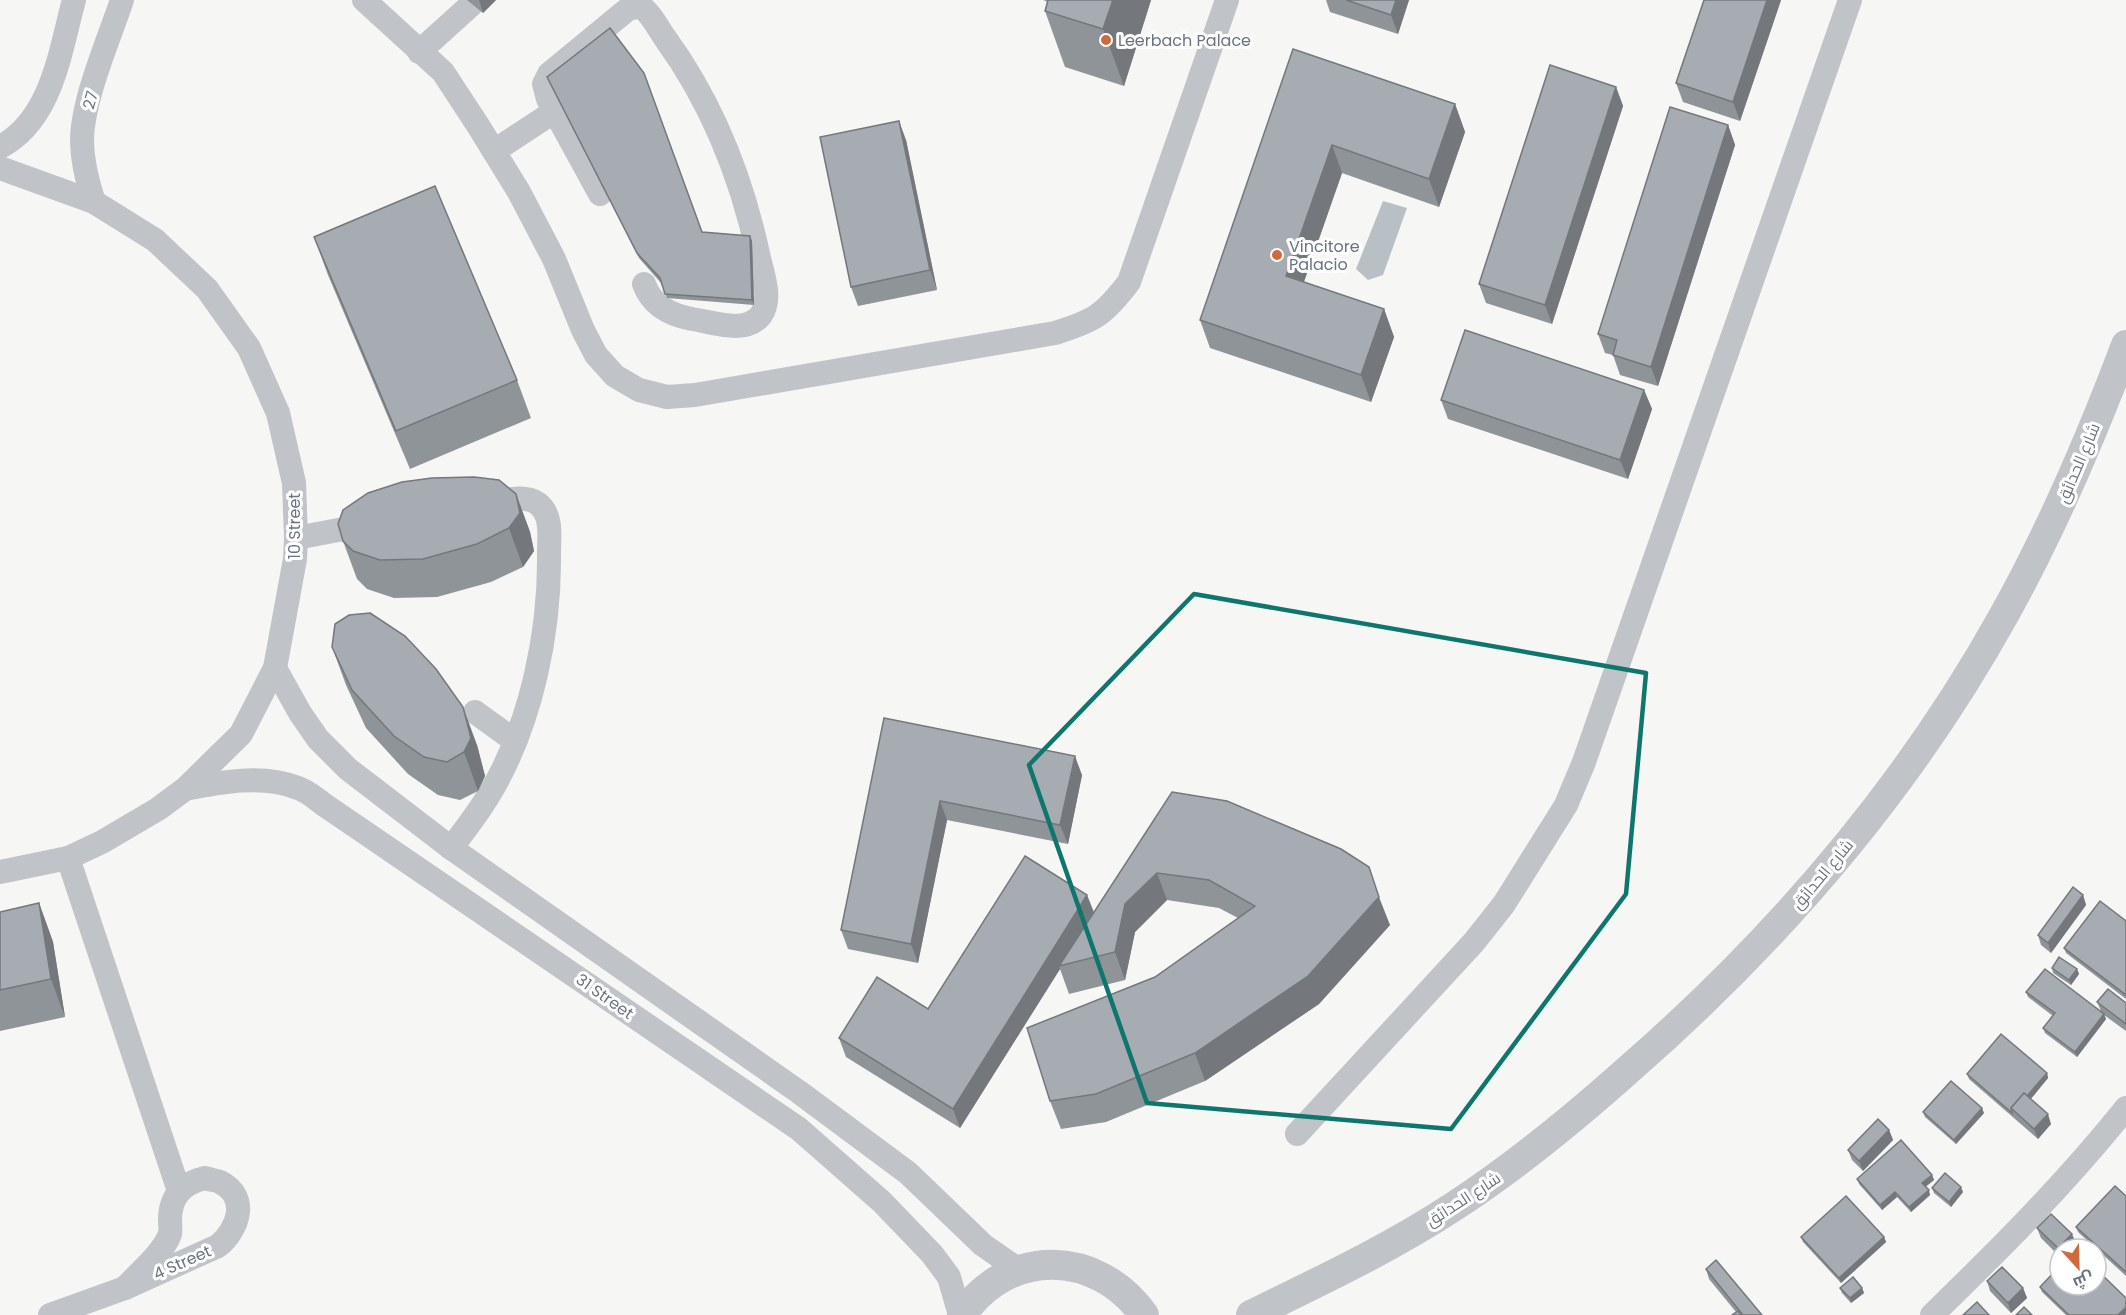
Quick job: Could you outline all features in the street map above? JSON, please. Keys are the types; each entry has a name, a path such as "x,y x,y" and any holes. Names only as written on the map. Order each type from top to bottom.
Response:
{"street":[{"path":"0,147 9,142 36,114 53,80 74,0"},
{"name":"27","path":"94,202 84,171 82,138 87,104 122,0"},
{"path":"364,0 442,72 494,151 519,192 554,260 596,355 615,376 639,390 667,397 695,395 1055,333 1084,324 1110,307 1130,282 1227,0"},
{"path":"1297,1134 1480,934 1504,904 1566,805 1584,762 1850,0"},
{"path":"419,52 472,4"},
{"path":"600,194 555,111 544,89 544,84 549,74 628,9 640,6 646,11 699,90 722,137 741,186 766,288 765,306 762,314 755,321 738,326 683,317 658,305 644,284"},
{"path":"494,151 555,111"},
{"name":"10 Street","path":"0,168 94,202 154,240 207,289 249,348 278,413 294,483 296,538 295,560 275,668 241,734 185,789 149,815 102,842 68,858 0,872"},
{"name":"شارع الحدائق","path":"1354,1265 1453,1207 1522,1160 1574,1118 1705,1001 1799,902 1856,834 1920,749 1963,684 2003,617 2060,506 2126,345"},
{"path":"451,848 493,788 515,741 530,695 544,630 549,564 547,515 536,502 520,498 465,508"},
{"path":"296,538 387,521"},
{"name":"31 Street","path":"275,668 300,713 318,739 348,769 451,848 800,1092 908,1173 983,1245 1019,1270"},
{"path":"475,712 515,741"},
{"name":"31 Street","path":"185,789 233,780 268,782 298,788 355,825 799,1129 882,1202 932,1254 949,1277 961,1315"},
{"path":"68,858 179,1191"},
{"path":"1932,1315 2026,1221 2123,1118"},
{"name":"4 Street","path":"50,1315 125,1288 218,1246 228,1239 239,1217 238,1203 231,1191 220,1182 205,1179 190,1182 179,1191 172,1204 170,1233 158,1253 125,1288"},
{"path":"961,1315 989,1285 1019,1270 1039,1265 1059,1264 1100,1275 1134,1301 1144,1315"},
{"path":"1251,1315 1354,1265"},
{"path":"1279,1315 1338,1283 1354,1265"}],"highlighted area":[{"path":"1194,594 1646,673 1626,894 1451,1129 1147,1103 1029,765"}],"shaded area":[{"path":"1383,201 1407,208 1383,275 1368,280 1356,269"}],"building":[{"path":"1048,0 1113,0 1103,29 1045,11"},
{"path":"1346,0 1396,0 1391,15"},
{"path":"1704,0 1767,0 1733,102 1676,83"},
{"path":"610,28 644,73 702,232 750,236 752,300 665,294 660,278 637,253 547,77"},
{"name":"Vincitore Palacio","path":"1293,49 1455,104 1429,179 1332,145 1286,276 1384,309 1361,375 1200,320"},
{"path":"1550,65 1616,87 1545,305 1479,284"},
{"path":"1670,107 1728,125 1651,367 1613,355 1617,340 1598,334"},
{"path":"899,121 930,270 851,287 820,137"},
{"path":"435,186 517,380 396,431 314,237"},
{"path":"1465,330 1644,390 1620,460 1441,400"},
{"path":"474,477 499,480 516,494 520,513 509,528 477,544 423,559 380,560 353,551 343,541 338,524 343,510 368,493 402,482 432,478"},
{"path":"370,613 405,636 436,669 463,707 471,738 464,752 447,762 424,757 394,736 352,690 332,647 335,624 349,615"},
{"path":"884,718 1075,756 1060,825 940,801 911,944 841,930"},
{"path":"1172,792 1227,801 1341,849 1369,867 1379,897 1308,976 1195,1053 1096,1094 1050,1101 1027,1028 1155,977 1255,906 1209,880 1157,873 1125,904 1115,952 1059,966"},
{"path":"1025,856 1087,895 953,1109 839,1038 877,977 928,1009"},
{"path":"2073,887 2083,895 2048,943 2038,935"},
{"path":"2100,901 2126,921 2126,995 2064,948"},
{"path":"39,903 51,979 0,990 0,912"},
{"path":"2059,957 2077,969 2069,980 2052,968"},
{"path":"2045,969 2104,1014 2075,1052 2043,1028 2055,1013 2026,992"},
{"path":"2108,989 2126,1003 2126,1024 2097,1002"},
{"path":"2001,1034 2047,1073 2027,1096 2024,1093 2011,1108 2012,1113 1967,1074"},
{"path":"1951,1081 1982,1108 1954,1140 1923,1112"},
{"path":"2024,1093 2048,1114 2034,1129 2011,1108"},
{"path":"1878,1119 1889,1130 1859,1161 1848,1150"},
{"path":"1901,1140 1932,1175 1922,1183 1929,1190 1909,1207 1895,1192 1880,1205 1857,1179"},
{"path":"1945,1173 1961,1187 1949,1202 1932,1188"},
{"path":"2115,1186 2126,1196 2126,1272 2108,1256 2108,1237 2087,1237 2076,1227"},
{"path":"1846,1196 1884,1237 1839,1278 1801,1237"},
{"path":"2051,1214 2072,1234 2069,1237 2048,1238 2037,1228"},
{"path":"1716,1260 1762,1315 1743,1315 1706,1269"},
{"path":"2002,1267 2023,1288 2008,1303 1987,1281"},
{"path":"1853,1277 1862,1288 1850,1298 1840,1288"},
{"path":"2048,1279 2048,1295 2040,1287"},
{"path":"2108,1281 2126,1298 2126,1307 2118,1315 2069,1315 2050,1297 2108,1297"},
{"path":"1977,1302 1989,1315 1963,1315"},
{"path":"2024,1307 2032,1315 2016,1315"}],"place":[{"name":"Leerbach Palace","path":"1106,40"},
{"name":"Vincitore Palacio","path":"1277,255"}]}
